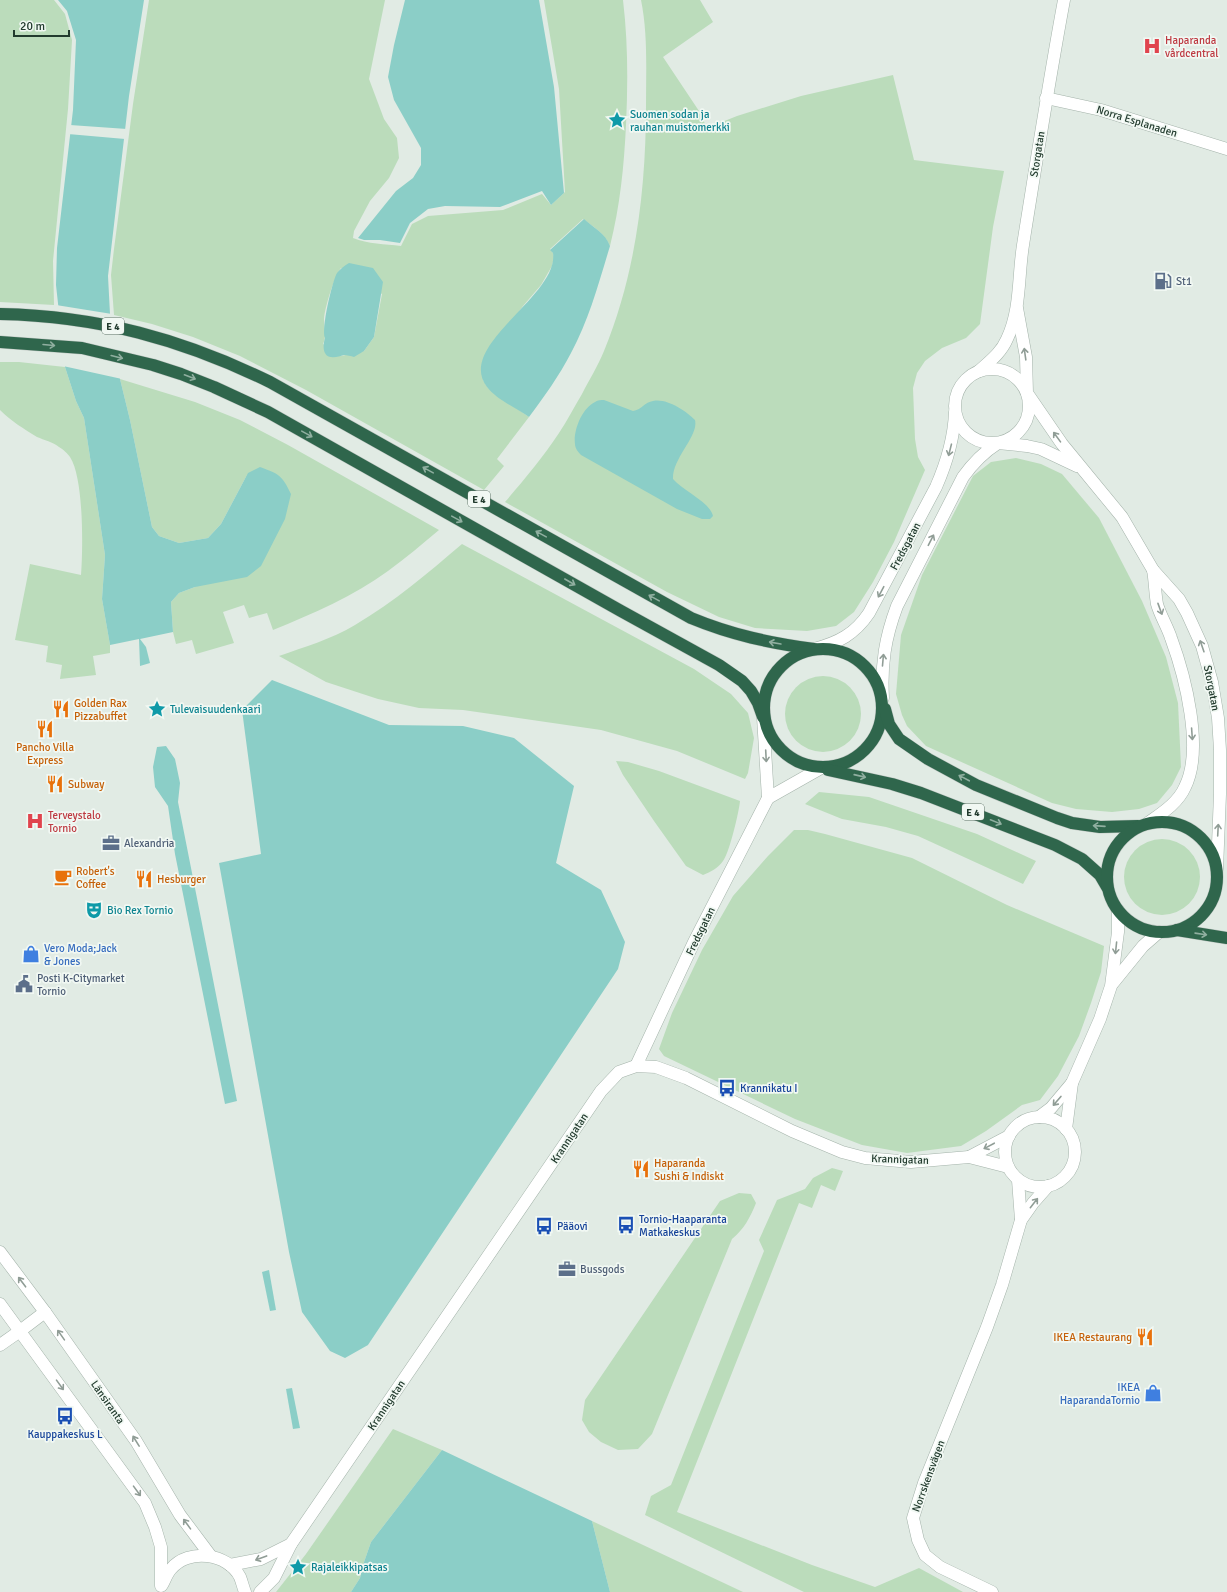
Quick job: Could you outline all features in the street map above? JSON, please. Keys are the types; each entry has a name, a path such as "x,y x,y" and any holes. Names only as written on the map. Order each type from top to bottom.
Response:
{"highway":[{"name":"E 4","path":"6,314 76,320 111,325 182,344 210,355 270,382 691,618 740,636 814,649 837,651 857,660 872,675 883,698 889,724 899,739 928,759 976,784 1072,823 1100,827 1143,824 1156,821 1173,822 1191,830 1201,837 1209,846 1214,857 1217,869 1216,892 1200,917 1191,924 1176,930 1159,932 1135,925 1126,919 1118,910 1110,896 1107,870 1113,851 1122,838 1143,824"},
{"name":"E 4","path":"0,342 17,342 82,348 153,365 214,387 268,412 620,611 719,665 742,680 758,703 772,738 787,755 802,764 872,778 921,793 1055,845 1082,858 1100,875 1108,887"},
{"name":"E 4","path":"763,717 765,692 774,673 792,656 814,649"},
{"name":"E 4","path":"821,768 833,768 844,764 855,759 868,748 875,738 880,724 883,698"},
{"name":"E 4","path":"1217,869 1227,881"},
{"name":"E 4","path":"1176,930 1227,938"}],"street":[{"name":"Storgatan","path":"1064,0 1046,98 1021,260 1017,308 1008,339 1000,353 962,384 956,397 955,412 960,426 970,436 983,442 1028,446 1041,449 1080,468"},
{"name":"Norra Esplanaden","path":"1046,98 1101,110 1227,149"},
{"name":"Storgatan","path":"998,443 1012,438 1022,428 1029,414 1030,407 1027,393 1026,357 1017,308"},
{"name":"Storgatan","path":"979,371 994,368 1008,372 1020,381 1047,423 1080,468 1122,518 1153,570 1170,587 1187,613 1202,646 1212,682 1218,718 1220,794 1217,869"},
{"name":"Fredsgatan","path":"814,649 830,645 846,638 859,627 869,613 945,468 952,444 955,412"},
{"name":"Fredsgatan","path":"883,698 882,675 884,651 889,628 897,606 963,477 978,458 998,443"},
{"name":"Storgatan","path":"1143,824 1175,802 1185,788 1190,777 1193,746 1186,690 1176,653 1157,604 1153,570"},
{"path":"763,717 768,798 821,768"},
{"name":"Fredsgatan","path":"636,1066 694,942 768,798"},
{"path":"1066,1129 1072,1083 1100,1019 1111,986 1118,932 1118,910"},
{"path":"1111,986 1138,952 1159,932"},
{"name":"Krannigatan","path":"260,1592 274,1578 291,1544 601,1091 620,1072 636,1066 656,1067 686,1078 792,1132 842,1152 865,1158 911,1162 968,1157 1008,1167"},
{"path":"1039,1117 1051,1108 1072,1083"},
{"path":"1039,1117 1049,1118 1058,1122 1066,1129 1071,1137 1075,1155 1072,1164 1062,1179 1048,1186 1036,1187 1018,1180 1008,1167 1004,1151 1009,1136 1014,1128 1021,1122 1030,1118 1039,1117"},
{"name":"Krannigatan","path":"968,1157 1009,1136"},
{"path":"1018,1180 1021,1220"},
{"path":"1021,1220 1048,1186"},
{"name":"Norrskensvägen","path":"992,1592 940,1567 925,1555 918,1540 913,1518 924,1483 987,1327 1002,1285 1021,1220"},
{"name":"Länsiranta","path":"0,1252 45,1312 136,1441 180,1515 210,1555"},
{"path":"0,1304 145,1503 156,1527 161,1547 161,1589"},
{"path":"0,1345 45,1312"},
{"path":"230,1564 261,1559 291,1544"},
{"path":"161,1589 171,1569 181,1561 191,1556 210,1555 230,1564 240,1576 245,1592"}],"green space":[{"path":"0,0 54,0 65,14 72,40 68,109 53,261 54,305 0,302"},
{"path":"149,0 385,0 369,79 384,119 397,138 399,158 389,178 370,201 354,231 353,238 371,243 401,246 412,224 428,216 503,210 542,194 551,205 565,192 559,89 544,0 623,0 627,62 626,125 621,186 610,246 602,234 583,219 550,249 554,257 552,266 541,285 523,306 482,362 483,380 488,388 529,417 497,459 504,466 484,490 306,390 240,356 193,337 152,324 114,315 111,275 133,104","holes":["341,268 382,294 374,337 364,351 341,356 323,344 325,338 324,319 326,307 330,292"]},
{"path":"641,0 700,0 713,22 663,57 699,111 707,128 737,116 801,96 893,75 914,160 1004,171 993,227 980,324 966,338 942,348 925,361 917,373 913,388 915,439 918,457 925,470 894,542 873,582 854,612 836,626 807,631 755,628 719,617 667,592 505,502 553,442 582,394 604,351 624,291 637,230 646,136 646,52 645,26"},
{"path":"0,362 19,362 65,367 76,401 84,418 105,555 102,599 110,645 110,653 93,656 96,675 60,679 62,665 46,662 48,646 15,640 30,564 81,575 82,514 75,467 69,456 57,445 37,437 22,428 0,410"},
{"path":"120,379 195,402 240,420 288,445 439,530 395,566 361,589 318,611 273,630 267,613 249,618 244,605 223,612 234,643 196,654 192,640 176,644 173,632 171,602 179,593 195,587 248,473 221,524 208,538 179,543 159,536 152,527"},
{"path":"1016,458 1041,464 1062,474 1099,518 1142,601 1166,657 1178,703 1181,767 1172,785 1157,803 1139,809 1112,812 1076,809 1052,803 926,746 907,726 902,715 896,694 901,635 922,575 973,476 991,462"},
{"path":"462,544 694,669 731,694 748,713 754,738 748,773 745,779 677,751 601,730 463,710 419,708 378,699 326,682 279,656 327,639 355,625 397,597"},
{"path":"823,676 837,679 850,687 858,700 861,714 858,728 850,741 837,749 823,752 809,749 796,741 788,728 785,714 788,700 796,687 809,679"},
{"path":"616,761 628,762 659,771 740,801 731,842 723,861 719,866 703,875 686,866 623,775"},
{"path":"819,792 869,797 977,834 1036,861 1023,884 918,836 886,827 842,819 805,804"},
{"path":"794,830 808,830 825,834 912,858 1007,905 1104,946 1101,972 1079,1036 1058,1076 1040,1100 1022,1105 986,1131 961,1146 907,1153 862,1145 795,1119 664,1056 659,1049 672,1013 702,950 733,896 768,856"},
{"path":"1162,839 1176,842 1189,850 1197,863 1200,877 1197,891 1189,904 1176,912 1162,915 1148,912 1135,904 1127,891 1124,877 1127,863 1135,850 1148,842"},
{"path":"832,1168 843,1171 835,1191 821,1185 812,1208 799,1203 677,1512 812,1565 875,1587 919,1568 963,1592 804,1592 645,1515 651,1496 671,1485 764,1251 759,1240 777,1200 805,1189 813,1178"},
{"path":"739,1193 751,1194 756,1203 746,1223 732,1239 652,1434 638,1449 618,1450 601,1442 589,1432 582,1420 585,1400 720,1201"},
{"path":"393,1429 442,1450 371,1542 360,1578 351,1592 276,1592 306,1554"},
{"path":"592,1521 743,1592 610,1592"}],"water":[{"path":"58,0 144,0 129,96 108,276 110,314 120,379 152,527 159,536 179,543 208,538 221,524 248,473 260,467 279,476 291,494 285,519 261,566 247,577 195,587 179,593 171,602 173,632 140,639 146,647 150,663 140,666 139,639 110,645 102,599 105,555 84,418 76,401 65,367 56,285 57,248 73,110 76,40 67,11"},
{"path":"405,0 539,0 554,87 564,193 551,205 542,191 500,207 445,206 428,209 410,223 400,243 380,240 364,240 358,238 396,191 413,178 421,165 421,148 394,100 388,77"},
{"path":"584,219 606,238 610,246 593,301 577,340 566,362 546,394 529,417 501,399 487,387 481,371 485,354 495,337 541,286 551,269 553,253 550,250"},
{"path":"349,263 373,268 383,282 374,337 364,351 354,357 344,355 331,357 325,352 324,325 332,286 337,273"},
{"path":"604,400 633,411 653,401 664,401 681,409 695,420 693,433 677,463 673,479 707,506 713,516 710,519 702,519 677,509 580,454 576,447 575,439 575,433 579,420 590,405 597,401"},
{"path":"272,680 389,725 463,726 514,738 574,786 556,863 601,890 625,942 618,969 368,1345 345,1358 330,1351 302,1312 289,1252 219,863 261,854 242,710"},
{"path":"166,746 175,759 180,783 178,802 237,1101 225,1104 175,854 168,806 155,787 153,767 157,747"},
{"path":"269,1270 276,1310 270,1311 262,1272"},
{"path":"292,1388 300,1428 293,1429 286,1389"},
{"path":"442,1450 592,1521 610,1592 351,1592 360,1578 371,1542"}],"pier":[{"path":"70,125 127,129 125,139 68,134"},
{"path":"56,305 112,314 122,379 63,366"}],"place":[{"name":"Haparanda vårdcentral","path":"1152,46"},
{"name":"Suomen sodan ja rauhan muistomerkki","path":"617,120"},
{"name":"St1","path":"1163,281"},
{"name":"Golden Rax Pizzabuffet","path":"61,709"},
{"name":"Tulevaisuudenkaari","path":"157,709"},
{"name":"Pancho Villa Express","path":"45,729"},
{"name":"Subway","path":"55,784"},
{"name":"Terveystalo Tornio","path":"35,821"},
{"name":"Alexandria","path":"111,843"},
{"name":"Robert's Coffee","path":"63,877"},
{"name":"Hesburger","path":"144,879"},
{"name":"Bio Rex Tornio","path":"94,910"},
{"name":"Vero Moda;Jack & Jones","path":"31,954"},
{"name":"Posti K-Citymarket Tornio","path":"24,984"},
{"name":"Krannikatu I","path":"727,1088"},
{"name":"Haparanda Sushi & Indiskt","path":"641,1169"},
{"name":"Tornio-Haaparanta Matkakeskus","path":"626,1225"},
{"name":"Pääovi","path":"544,1226"},
{"name":"Bussgods","path":"567,1269"},
{"name":"IKEA Restaurang","path":"1145,1337"},
{"name":"IKEA HaparandaTornio","path":"1153,1393"},
{"name":"Kauppakeskus L","path":"65,1416"},
{"name":"Rajaleikkipatsas","path":"298,1567"}]}
